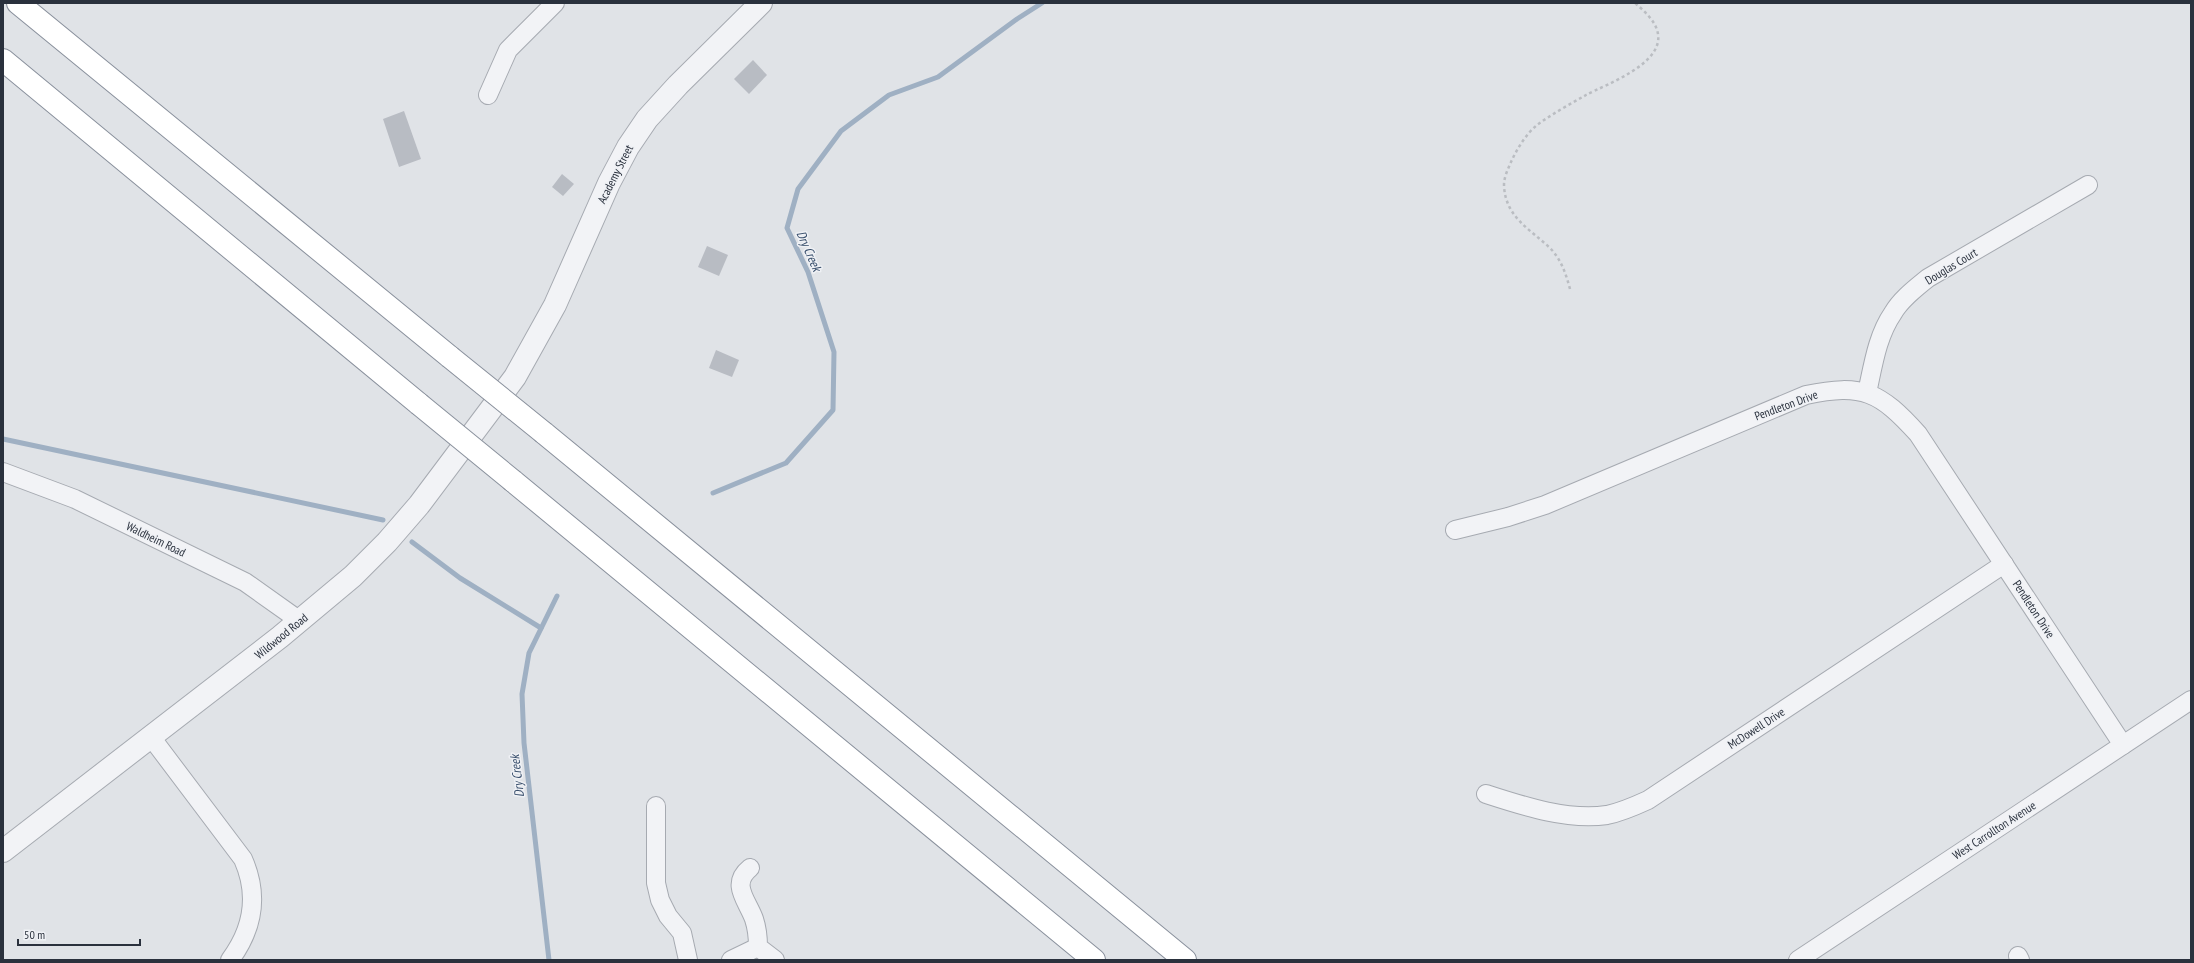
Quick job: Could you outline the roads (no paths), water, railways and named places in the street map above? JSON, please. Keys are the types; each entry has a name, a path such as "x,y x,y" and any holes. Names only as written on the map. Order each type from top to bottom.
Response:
{"highway":[{"path":"18,3 1185,960"},
{"path":"3,60 512,482 1094,960"}],"street":[{"path":"488,95 508,50 555,3"},
{"name":"Academy Street","path":"515,377 555,305 609,183 628,147 647,119 678,85 761,3"},
{"name":"Douglas Court","path":"1867,393 1882,334 1893,312 1909,294 1928,278 2088,185"},
{"name":"Wildwood Road","path":"3,851 300,621 353,576 387,542 419,505 515,377"},
{"name":"Pendleton Drive","path":"1455,530 1508,517 1545,505 1806,395 1849,389 1867,393 1884,401 1900,414 1918,434 2123,745"},
{"name":"Waldheim Road","path":"3,472 74,499 245,582 300,621"},
{"name":"McDowell Drive","path":"1486,794 1549,811 1585,816 1607,814 1628,809 1648,800 2004,564"},
{"name":"West Carrollton Avenue","path":"1798,960 2191,700"},
{"path":"151,737 243,859 248,869 253,887 251,921 244,939 230,960"},
{"path":"656,806 656,884 660,900 668,916 682,933 688,960"},
{"path":"750,868 742,878 740,887 741,894 754,918 758,934 758,947"},
{"path":"731,960 758,947"},
{"path":"758,947 775,960"}],"waterway":[{"name":"Dry Creek","path":"713,493 786,463 833,410 834,352 808,272 787,228 798,189 841,131 889,95 938,77 1017,19 1042,3"},
{"path":"3,439 383,520"},
{"path":"412,542 460,578 541,628"},
{"name":"Dry Creek","path":"549,960 524,743 522,694 529,653 557,596"}]}
